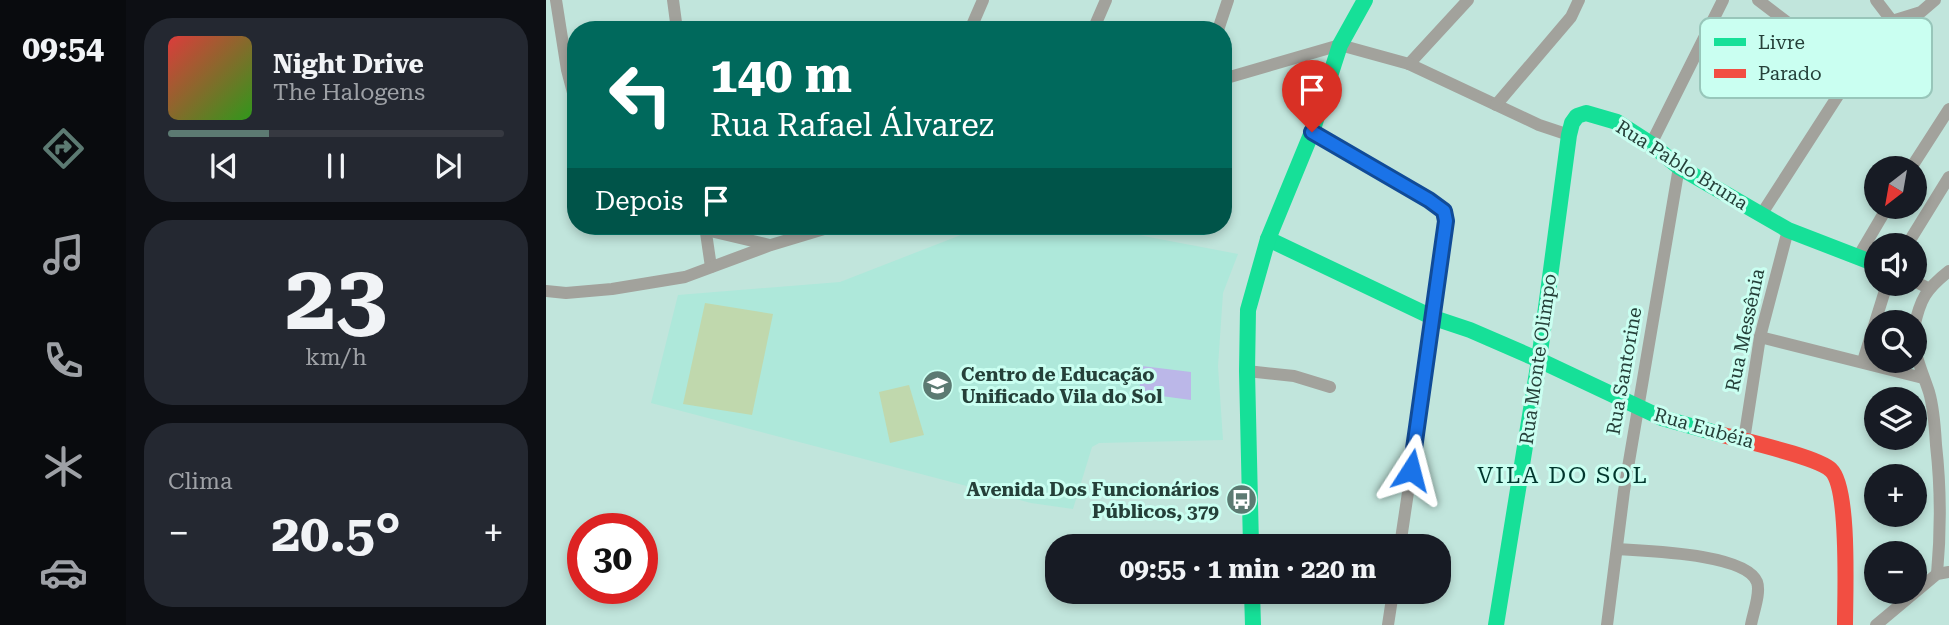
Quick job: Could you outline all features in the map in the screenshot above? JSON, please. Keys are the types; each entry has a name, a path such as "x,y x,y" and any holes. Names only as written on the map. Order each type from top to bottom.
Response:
{"street":[{"path":"556,0 567,70"},
{"path":"674,0 676,21"},
{"path":"974,21 983,0"},
{"path":"1097,21 1106,0"},
{"path":"1221,21 1228,0"},
{"path":"1251,534 1248,310 1268,239 1312,132 1340,45 1365,0"},
{"path":"1409,64 1468,0"},
{"path":"1496,105 1571,17 1579,0"},
{"path":"1714,18 1723,0"},
{"path":"1758,0 1782,18"},
{"path":"1876,0 1889,18"},
{"path":"1904,18 1921,12 1935,0"},
{"path":"1232,76 1340,45 1409,64 1539,125 1569,135"},
{"path":"1651,144 1700,46"},
{"path":"1761,215 1836,98"},
{"path":"1919,156 1949,109"},
{"name":"Rua Pablo Bruna","path":"1569,135 1577,116 1586,113 1617,122 1651,144 1679,167 1761,215 1788,230 1864,259"},
{"path":"1312,132 1444,211 1446,221 1434,318 1402,534"},
{"name":"Rua Monte Olimpo","path":"1496,625 1539,360 1569,135"},
{"name":"Rua Santorine","path":"1607,625 1637,407 1679,167"},
{"path":"1914,233 1949,177"},
{"path":"1858,257 1880,219"},
{"name":"Rua Messênia","path":"1744,440 1759,337 1788,230"},
{"path":"706,235 711,267"},
{"path":"732,235 771,245"},
{"path":"546,291 566,293 612,289 685,277 804,235"},
{"name":"Rua Eubéia","path":"1268,239 1434,318 1470,330 1539,360 1637,407 1687,426 1744,440 1826,466 1835,474 1843,496 1845,625"},
{"path":"1919,310 1928,288 1949,271"},
{"path":"1863,361 1883,296"},
{"path":"1759,337 1923,377"},
{"path":"1247,371 1294,376 1330,387"},
{"path":"1876,625 1943,573 1940,488 1934,424 1929,393 1922,373"},
{"path":"1617,549 1688,554 1716,559 1745,571 1753,576 1758,585 1751,625"},
{"path":"1252,604 1253,625"},
{"path":"1388,625 1391,604"}],"shaded area":[{"name":"Centro de Educação Unificado Vila do Sol","path":"961,235 1138,235 1238,254 1223,293 1218,366 1223,440 1099,443 1092,447 1073,509 1031,503 651,403 678,295 840,282"},
{"path":"705,303 773,314 752,415 683,404"},
{"path":"1142,366 1191,372 1191,400 1139,393"},
{"path":"909,385 924,435 890,443 879,392"}],"traffic: fast":[{"path":"1251,534 1248,310 1268,239 1312,132 1340,45 1365,0"},
{"path":"1496,625 1539,360 1569,135 1577,116 1586,113 1617,122 1651,144 1679,167 1788,230 1864,259"},
{"path":"1268,239 1434,318 1470,330 1539,360 1662,418 1723,435"},
{"path":"1252,604 1253,625"}],"traffic: jam":[{"path":"1723,435 1797,455 1831,470 1837,481 1844,519 1845,625"}],"place":[{"name":"Centro de Educação Unificado Vila do Sol","path":"938,385"},
{"name":"Avenida Dos Funcionários Públicos, 379","path":"1242,500"}],"district":[{"name":"VILA DO SOL","path":"1563,475"}],"route":[{"path":"1312,132 1444,211 1446,221 1434,318 1411,470"}]}
